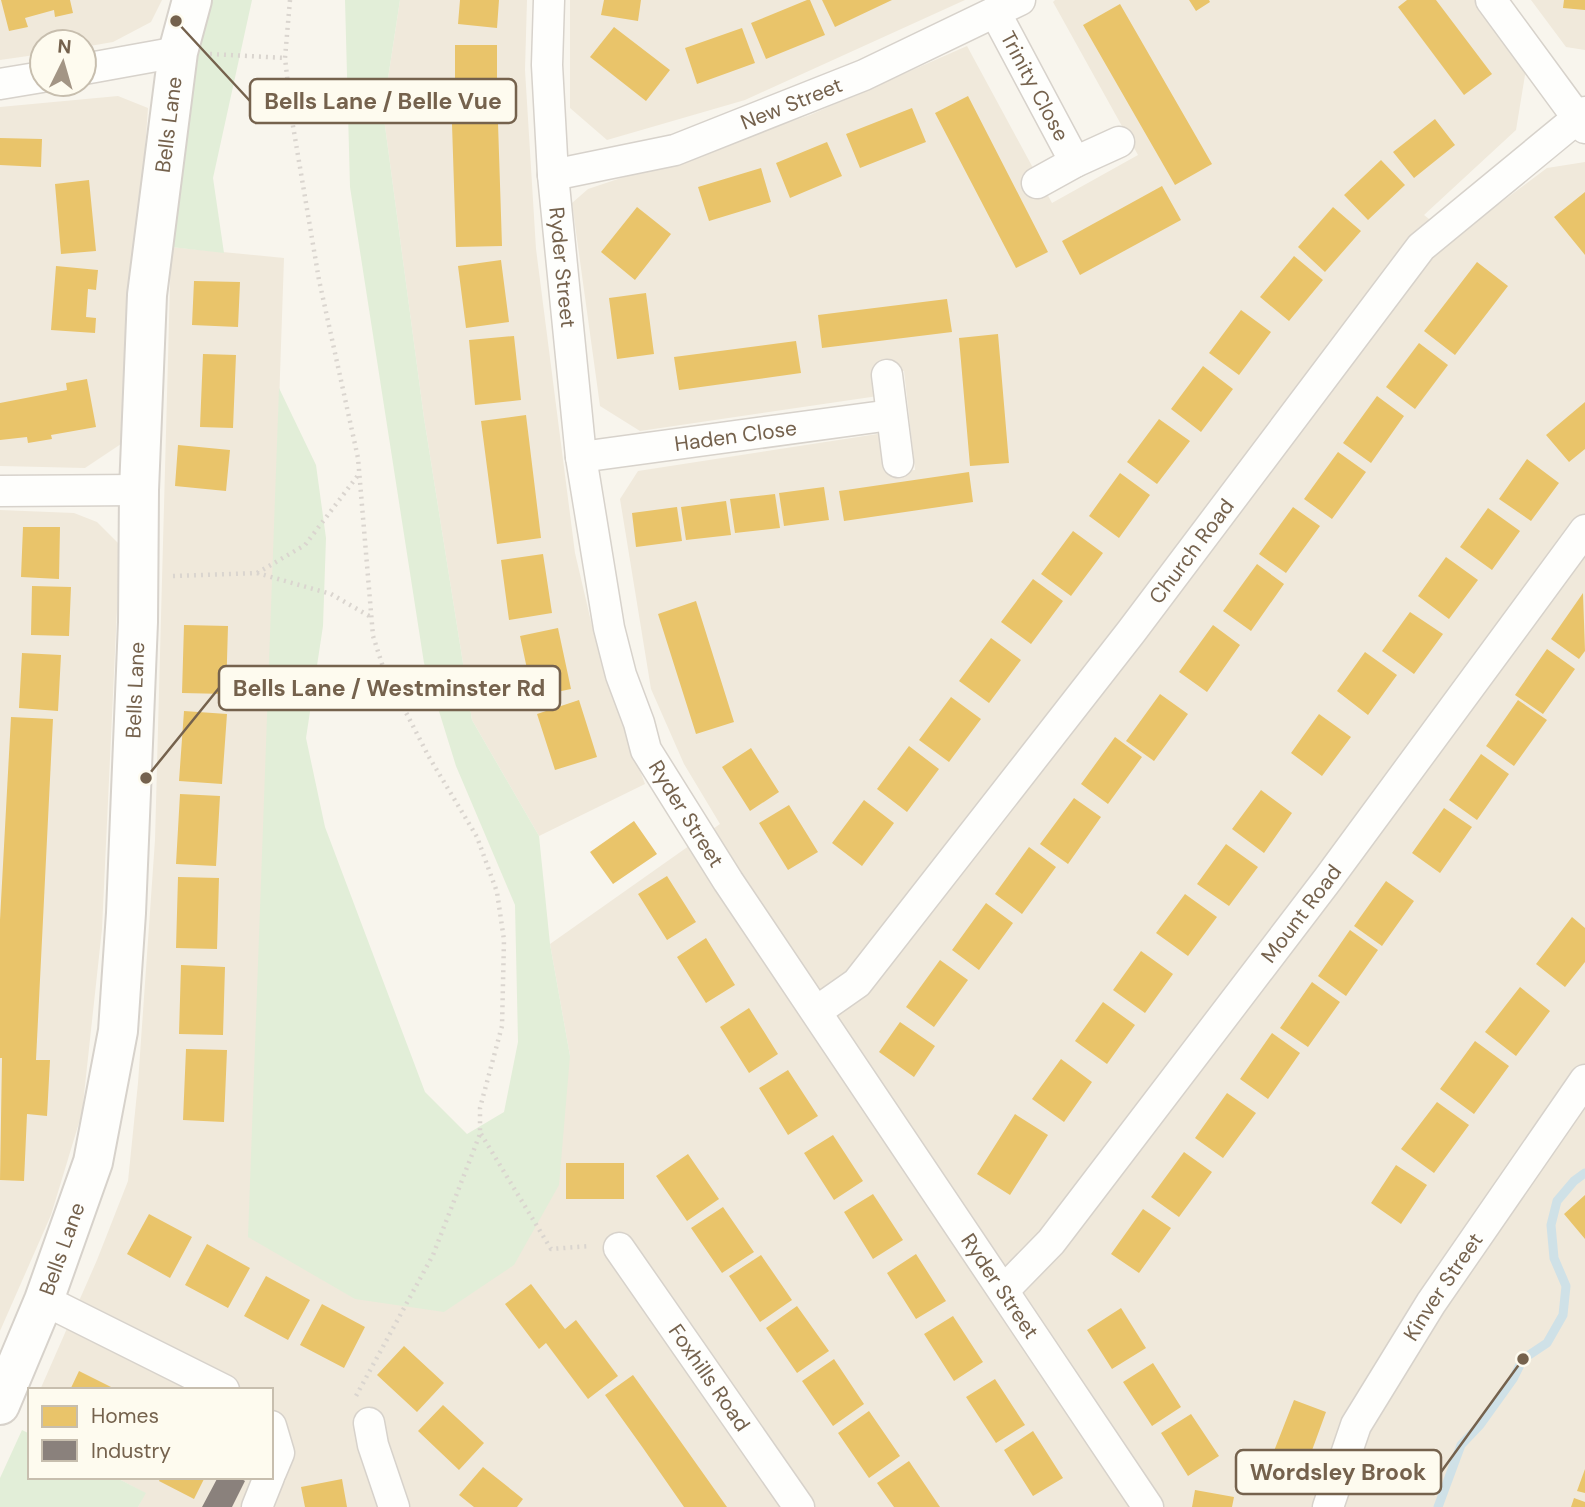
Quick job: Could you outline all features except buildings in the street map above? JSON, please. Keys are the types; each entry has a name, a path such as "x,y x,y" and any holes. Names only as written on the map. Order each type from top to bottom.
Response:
{"street":[{"name":"Bells Lane","path":"0,1405 44,1300 93,1163 118,1031 126,913 146,295 178,52 192,0"},
{"name":"Ryder Street","path":"550,0 547,65 553,175 581,457 609,628 621,675 646,750 728,881 1148,1507"},
{"path":"1492,0 1582,119"},
{"name":"New Street","path":"553,175 675,150 864,75 1007,6"},
{"name":"Trinity Close","path":"1007,6 1075,162"},
{"path":"98,66 178,52"},
{"path":"0,84 28,79"},
{"name":"Church Road","path":"817,1011 857,982 865,972 1130,632 1420,247 1582,119"},
{"name":"Trinity Close","path":"1037,183 1119,142"},
{"path":"887,375 898,462"},
{"name":"Haden Close","path":"581,457 891,415"},
{"path":"0,491 139,490"},
{"name":"Mount Road","path":"1004,1290 1051,1242 1328,879 1585,530"},
{"name":"Kinver Street","path":"1328,1507 1356,1425 1431,1303 1575,1113 1585,1080"},
{"name":"Foxhills Road","path":"605,1247 799,1507"},
{"path":"44,1300 220,1388"},
{"path":"369,1423 373,1445 394,1507"},
{"path":"273,1433 279,1453 273,1467"},
{"path":"257,1507 268,1479"}],"path":[{"path":"290,0 285,58 292,120 319,280 360,473 373,636 384,670 429,757 477,837 497,892 504,940 502,1026 480,1108 481,1134 433,1255 348,1411 369,1423"},
{"path":"178,52 285,58"},
{"path":"257,573 306,545 360,473"},
{"path":"138,578 257,573 331,594 371,617"},
{"path":"481,1134 551,1249 605,1247"}],"shaded area":[{"path":"0,0 162,0 151,22 113,42 98,45 98,28 28,28 28,56 0,60"},
{"path":"400,0 527,0 525,70 536,249 575,553 593,630 645,784 539,836 472,720 424,418 383,111"},
{"path":"570,0 965,0 745,100 607,140 570,108"},
{"path":"1476,0 1526,69 1516,130 1424,215 1453,238 1547,168 1585,162 1585,1507 138,1507 145,1493 119,1479 273,1479 273,1388 41,1388 128,1181 138,1083 155,840 171,247 284,258 260,959 355,1299 570,1056 550,944 720,824 684,764 651,689 620,499 638,471 884,433 888,472 915,470 904,371 877,374 878,396 640,431 600,406 572,203 588,189 810,115 967,46 1052,203 1138,155 1053,2"},
{"path":"1531,0 1585,0 1585,50 1566,47"},
{"path":"118,96 148,108 124,442 85,468 0,466 0,107"},
{"path":"0,510 74,513 97,522 120,545 102,929 82,1113 51,1215 0,1331"}],"green space":[{"path":"212,0 252,0 213,178 224,253 171,247 192,80"},
{"path":"345,0 400,0 383,111 424,418 472,720 539,836 550,944 570,1056 559,1185 514,1265 444,1312 355,1299 248,1237 279,388 316,465 326,538 323,626 306,738 325,827 425,1092 467,1134 504,1112 518,1042 515,905 456,766 424,663 350,187"},
{"path":"22,1430 28,1433 28,1479 119,1479 146,1493 138,1507 0,1507 0,1478"}],"waterway":[{"path":"1438,1507 1461,1445 1480,1425 1513,1379 1523,1359 1547,1343 1563,1315 1566,1286 1554,1258 1551,1225 1557,1201 1574,1181 1585,1173"}],"place":[{"name":"Bells Lane / Belle Vue","path":"176,21"},
{"name":"Bells Lane / Westminster Rd","path":"146,778"},
{"name":"Wordsley Brook","path":"1523,1359"}]}
